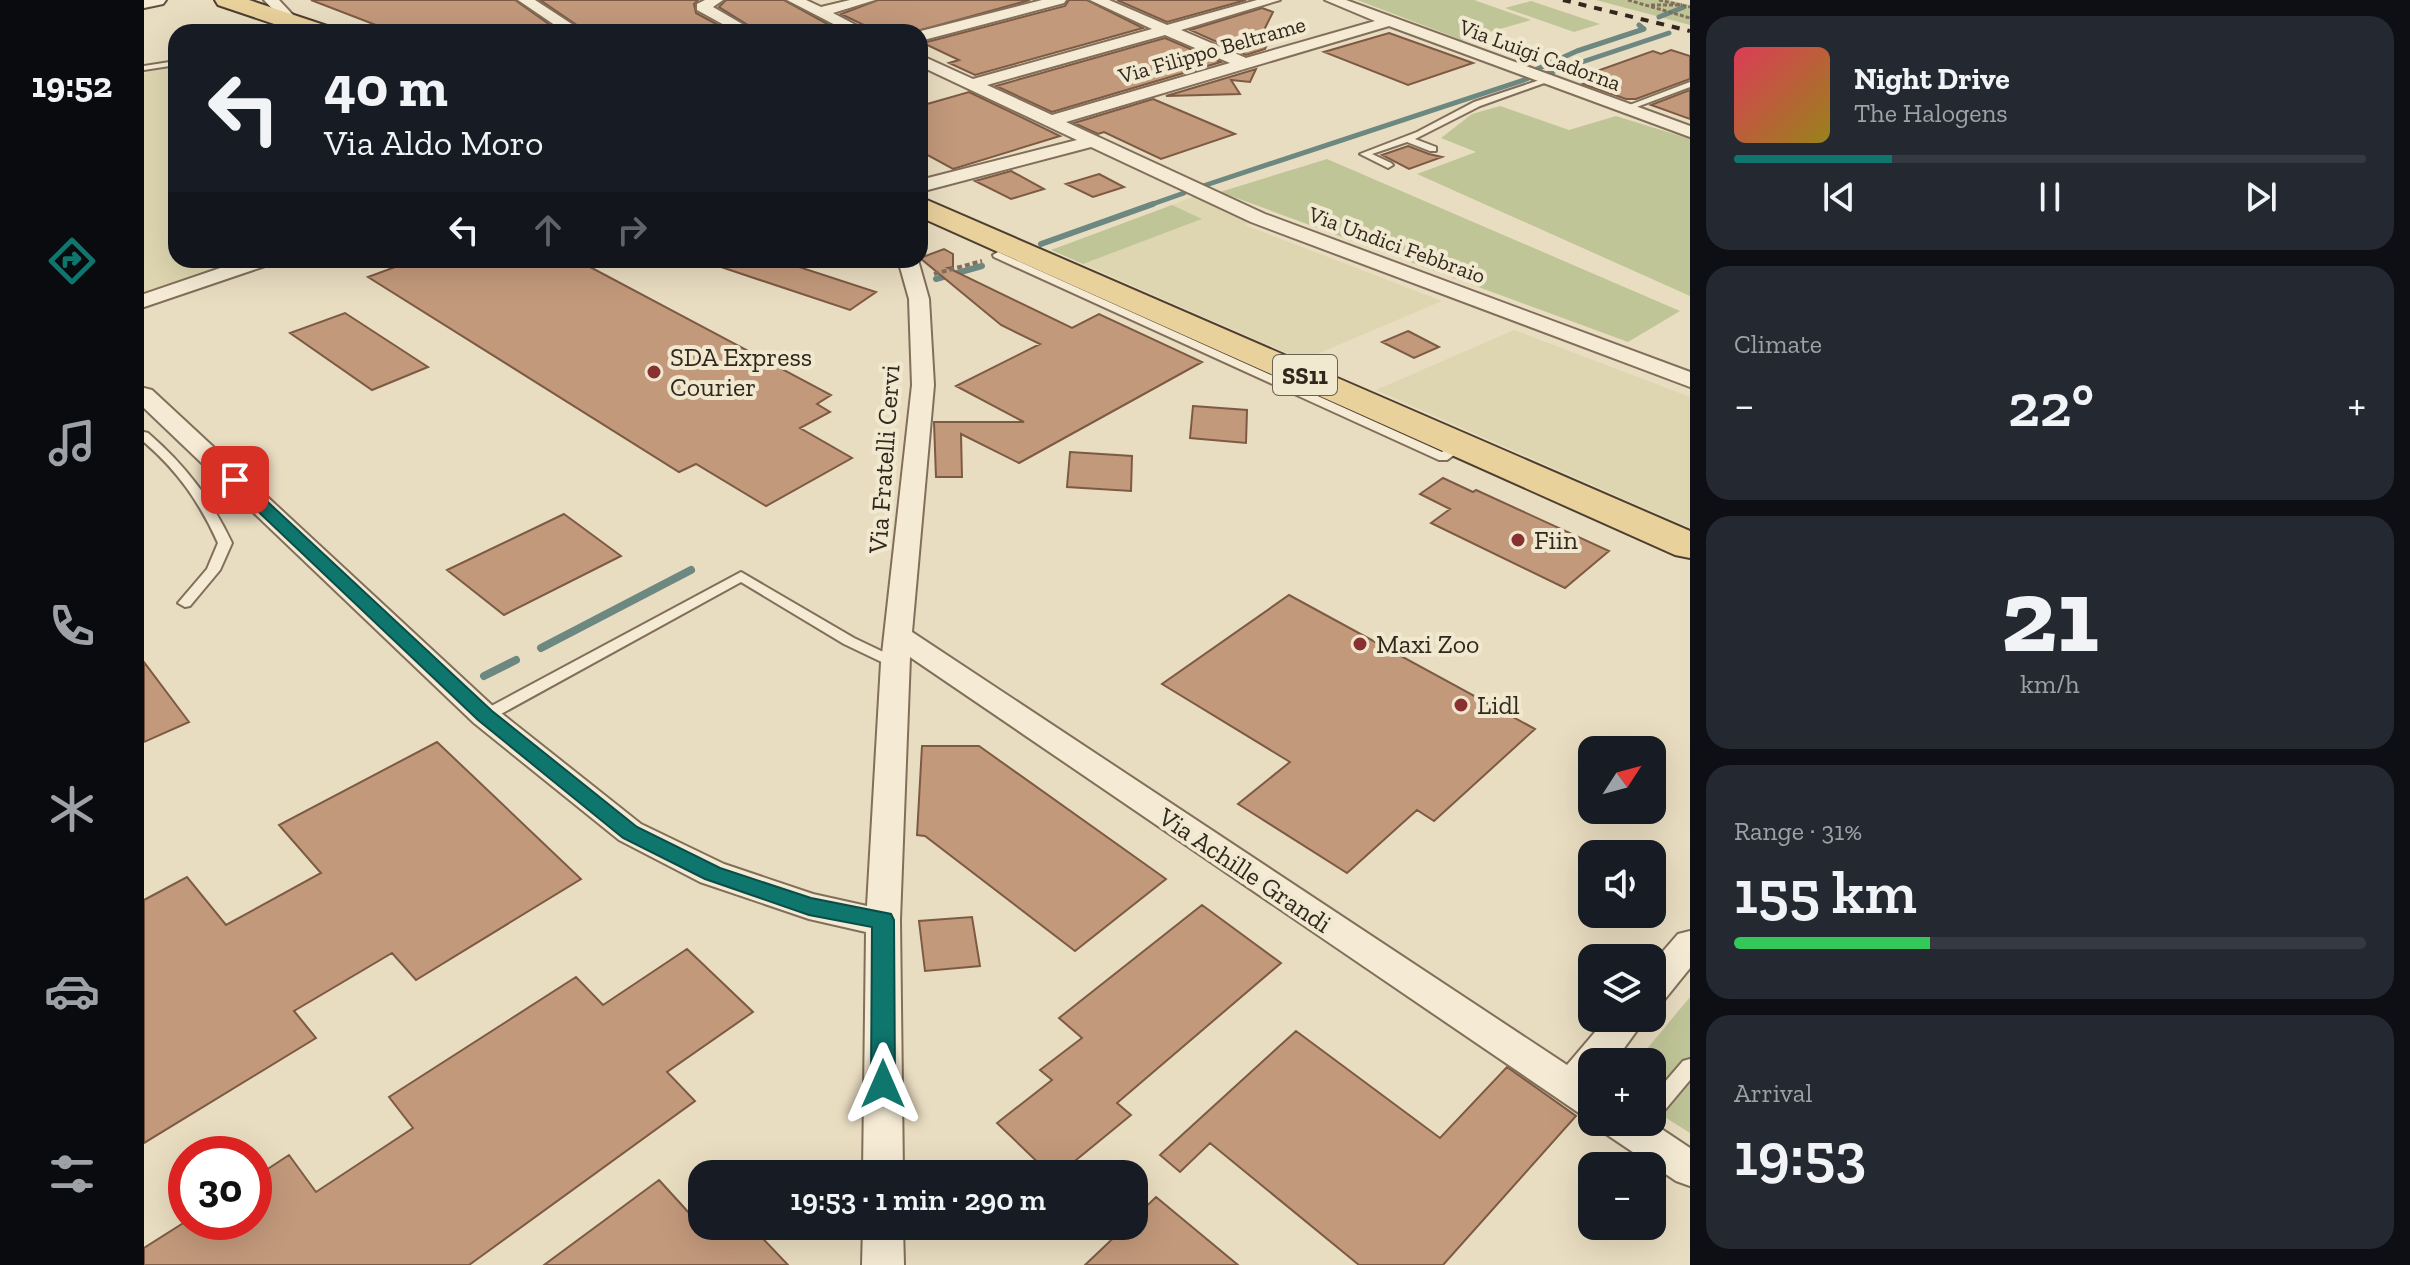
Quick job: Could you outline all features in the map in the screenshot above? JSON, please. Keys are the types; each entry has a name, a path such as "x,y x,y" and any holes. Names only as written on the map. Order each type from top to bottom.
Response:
{"main road":[{"path":"226,0 294,24"},
{"path":"258,0 320,24"},
{"name":"SS11","path":"928,210 1453,451 1690,546"}],"street":[{"path":"144,2 156,0"},
{"path":"525,0 563,24"},
{"path":"716,0 702,7 733,24"},
{"path":"794,0 844,24"},
{"path":"819,12 868,0"},
{"path":"928,34 1059,0"},
{"path":"1097,0 1246,64"},
{"path":"972,84 1273,0"},
{"name":"Via Luigi Cadorna","path":"1332,0 1690,132"},
{"name":"Via Filippo Beltrame","path":"1050,121 1387,22"},
{"name":"Via Undici Febbraio","path":"928,64 1280,227 1690,380"},
{"path":"928,184 1093,141"},
{"path":"144,301 241,268"},
{"name":"Via Fratelli Cervi","path":"883,1160 883,920 897,650 923,385 911,268"},
{"path":"144,395 485,716 630,832 712,873 849,917 883,920"},
{"name":"Via Achille Grandi","path":"897,650 1578,1093"},
{"path":"1666,972 1690,944"},
{"path":"1653,1136 1690,1169"},
{"path":"883,1240 883,1265"}],"lane":[{"path":"144,68 168,64"},
{"path":"1388,165 1364,154 1408,139 1477,104 1546,81"},
{"path":"1623,109 1690,84"},
{"path":"1408,139 1433,149"},
{"path":"998,255 1453,451"},
{"path":"144,436 177,463 214,517 225,543 213,570 185,603"},
{"path":"485,716 741,576 849,641 897,650"},
{"path":"1666,1092 1690,1067"}],"path":[{"path":"1628,0 1690,18"},
{"path":"1659,0 1690,7"},
{"path":"1638,3 1682,5"},
{"path":"911,268 946,273 998,255"}],"shaded area":[{"path":"168,68 168,268 224,268 144,295 144,73"},
{"path":"1195,196 1252,220 1245,225 1442,301 1303,360 1083,264 1200,220 1172,205"},
{"path":"1514,330 1690,397 1690,528 1376,390"}],"green space":[{"path":"1357,0 1474,0 1531,20 1462,40"},
{"path":"1596,0 1668,0 1690,5 1690,25"},
{"path":"1531,1 1600,24 1574,32 1505,8"},
{"path":"1500,106 1569,130 1616,116 1690,139 1690,296 1417,174 1476,152 1441,138 1472,114"},
{"path":"1327,159 1680,311 1628,342 1220,192"},
{"path":"1172,205 1202,219 1083,264 1051,250"},
{"path":"1690,997 1690,1133 1666,1118 1666,1048 1648,1048 1661,1032 1666,1032 1666,1026"}],"building":[{"path":"311,0 515,0 549,24 373,24"},
{"path":"540,0 698,0 694,4 696,13 716,24 575,24"},
{"path":"726,0 784,0 828,24 746,24 719,7"},
{"path":"878,0 1030,0 928,28 928,24 862,24 841,14"},
{"path":"1069,0 1087,0 1143,28 975,75 949,63 959,60 928,45 928,42 1065,6"},
{"path":"1117,0 1246,0 1167,22"},
{"path":"1262,8 1273,12 1259,40 1269,41 1265,49 1246,55 1190,30"},
{"path":"1389,33 1473,63 1408,85 1324,52"},
{"path":"1165,38 1221,62 1052,112 996,86"},
{"path":"1671,50 1690,56 1690,79 1636,99 1626,99 1583,84 1594,80 1583,76 1653,51 1661,54"},
{"path":"1256,69 1250,82 1231,80 1240,94 1166,96"},
{"path":"1690,90 1690,119 1651,105"},
{"path":"969,92 1060,136 953,169 928,155 928,104"},
{"path":"1153,99 1235,134 1161,159 1104,132 1098,134 1074,123"},
{"path":"1408,146 1442,157 1409,169 1382,155"},
{"path":"1011,171 1044,189 1011,199 975,181"},
{"path":"1099,174 1124,187 1093,197 1066,184"},
{"path":"944,249 953,254 953,267 948,268 1072,328 1099,314 1202,362 1019,463 961,434 962,477 936,477 934,422 1024,422 956,386 1040,344 1001,325 928,265 928,255"},
{"name":"SDA Express Courier","path":"392,268 592,268 831,395 817,404 830,412 800,428 852,458 766,506 696,464 679,472 368,277"},
{"path":"724,268 802,268 876,292 850,310"},
{"path":"345,313 428,367 372,390 290,333"},
{"path":"1408,331 1439,347 1414,358 1382,342"},
{"path":"1193,406 1247,410 1246,443 1190,438"},
{"path":"1070,452 1132,456 1131,491 1067,487"},
{"path":"1443,478 1609,551 1565,588 1431,523 1450,509 1420,494"},
{"path":"564,514 621,556 504,615 447,570"},
{"path":"1289,595 1535,729 1434,821 1417,810 1347,873 1238,804 1290,762 1162,684"},
{"path":"144,662 189,722 144,742"},
{"path":"437,742 581,879 416,980 392,953 294,1011 316,1038 144,1143 144,900 187,877 226,925 321,873 279,825"},
{"path":"922,746 979,746 1166,879 1075,951 925,836 917,835"},
{"path":"1202,905 1281,963 1117,1103 1131,1115 1076,1160 1035,1160 997,1123 1052,1080 1040,1070 1082,1038 1059,1018"},
{"path":"972,917 980,966 925,971 919,921"},
{"path":"687,949 753,1012 667,1072 695,1101 469,1265 144,1265 144,1248 168,1233 168,1240 272,1240 272,1166 289,1155 316,1192 413,1128 389,1097 576,977 603,1005"},
{"path":"1296,1031 1440,1138 1507,1067 1576,1116 1443,1265 1359,1265 1210,1143 1180,1172 1160,1155"},
{"path":"659,1180 688,1212 688,1240 764,1240 788,1265 544,1265"},
{"path":"1156,1197 1238,1265 1085,1265 1111,1240 1148,1240 1148,1205"}],"waterway":[{"path":"1659,17 1684,7"},
{"path":"1535,70 1577,51 1644,29 1639,25"},
{"path":"1546,74 1669,33"},
{"path":"1203,186 1527,79"},
{"path":"1147,206 1184,193"},
{"path":"1041,244 1153,204"},
{"path":"936,279 982,266"},
{"path":"541,648 691,570"},
{"path":"484,676 516,660"}],"railway":[{"path":"1563,0 1690,31"}],"place":[{"name":"SDA Express Courier","path":"654,372"},
{"name":"Fiin","path":"1518,540"},
{"name":"Maxi Zoo","path":"1360,644"},
{"name":"Lidl","path":"1461,705"}],"route":[{"path":"235,480 485,716 630,832 712,873 849,917 883,920 883,1084"}]}
